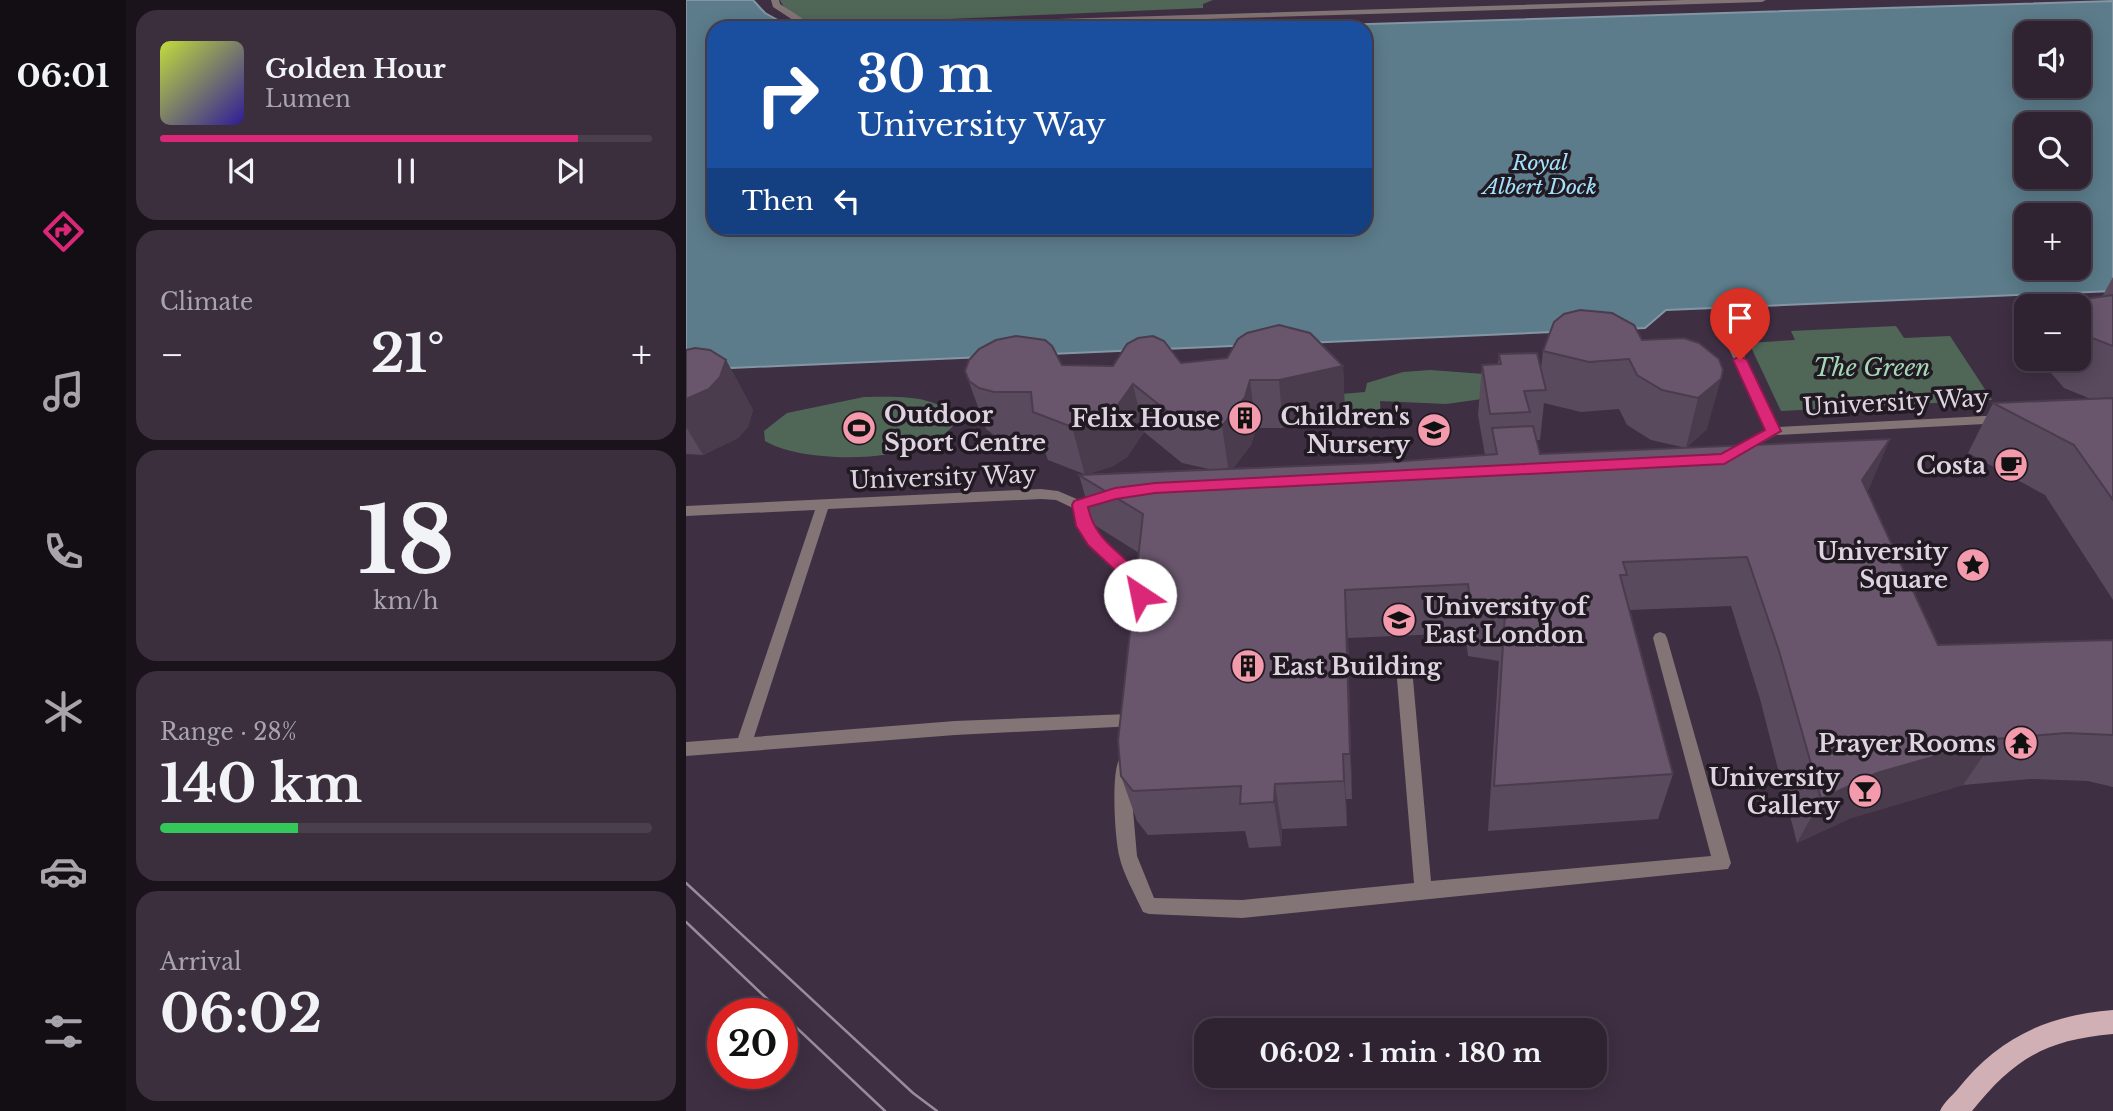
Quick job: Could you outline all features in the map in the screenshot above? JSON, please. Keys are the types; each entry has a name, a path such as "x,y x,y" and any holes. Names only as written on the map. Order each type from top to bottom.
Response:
{"main road":[{"path":"1958,1109 1980,1079 2004,1058 2032,1041 2063,1029 2113,1022"}],"lane":[{"path":"775,0 776,5 791,17 805,21"},
{"path":"997,21 1235,11 1762,0"},
{"path":"1723,324 1773,431"},
{"name":"University Way","path":"1724,459 1773,431 2017,418"},
{"name":"University Way","path":"686,511 1041,494 1058,496 1080,505"},
{"path":"1115,494 1080,505 1084,526 1093,541 1138,581 1142,602"},
{"path":"744,744 823,505"},
{"path":"686,749 954,728 1129,728 1123,787 1128,856 1149,906 1242,909 1722,863 1660,638"},
{"path":"1405,679 1423,890"}],"green space":[{"path":"780,0 1213,0 1203,4 1203,8 902,21 811,21 795,15"},
{"name":"The Green","path":"1896,326 1904,338 1950,336 1992,400 1781,411 1749,343 1795,340 1791,331"},
{"path":"1430,370 1484,374 1482,399 1446,404 1380,401 1381,419 1331,421 1330,395 1365,392 1367,383 1403,372"},
{"name":"Outdoor Sport Centre","path":"864,397 914,398 938,405 957,419 944,434 923,446 867,457 808,454 783,449 765,441 764,431 787,413"}],"water":[{"name":"Royal Albert Dock","path":"686,0 753,0 765,13 779,21 707,21 707,235 1372,235 1372,24 2113,1 2113,291 1666,310 1645,328 686,370"}],"building":[{"path":"2113,295 2113,346 2091,337 2091,298"},
{"path":"1580,310 1612,313 1634,325 1642,340 1684,338 1699,343 1719,359 1723,370 1721,379 1698,398 1662,390 1637,375 1629,359 1589,362 1543,351 1554,322 1564,314"},
{"path":"1279,325 1310,333 1343,366 1279,380 1250,380 1245,397 1222,426 1172,415 1133,384 1115,409 1101,418 1072,427 1033,412 1031,392 994,392 979,388 969,381 965,371 969,360 979,349 996,340 1016,336 1045,340 1052,346 1062,365 1113,366 1127,344 1138,338 1153,336 1164,341 1181,363 1227,358 1238,339 1247,333"},
{"path":"686,350 710,350 726,360 720,377 709,389 686,399"},
{"path":"1537,353 1546,390 1524,391 1530,412 1490,414 1482,365 1501,364 1499,354"},
{"path":"2113,398 2113,500 2074,445 1993,403"},
{"name":"East Building","path":"1533,426 1540,454 1890,439 1862,480 1938,645 2113,640 2113,735 2066,733 1995,739 1877,773 1821,799 1779,651 1747,557 1623,562 1627,575 1620,575 1673,774 1494,786 1505,613 1471,607 1468,584 1345,590 1350,754 1343,754 1344,781 1275,784 1274,802 1240,804 1241,786 1133,791 1121,776 1118,741 1143,514 1079,475 1377,463 1497,454 1492,428"}],"tram line":[{"path":"686,883 913,1093 937,1111"},
{"path":"686,922 766,998"},
{"path":"798,1029 885,1111"}],"place":[{"name":"Felix House","path":"1245,418"},
{"name":"Outdoor Sport Centre","path":"859,428"},
{"name":"Children's Nursery","path":"1434,430"},
{"name":"Costa","path":"2011,465"},
{"name":"University Square","path":"1973,565"},
{"name":"University of East London","path":"1399,620"},
{"name":"East Building","path":"1248,666"},
{"name":"Prayer Rooms","path":"2021,743"},
{"name":"University Gallery","path":"1865,791"}],"route":[{"path":"1140,595 1138,581 1093,541 1084,526 1080,505 1115,494 1155,488 1724,459 1773,431 1740,360"}]}
